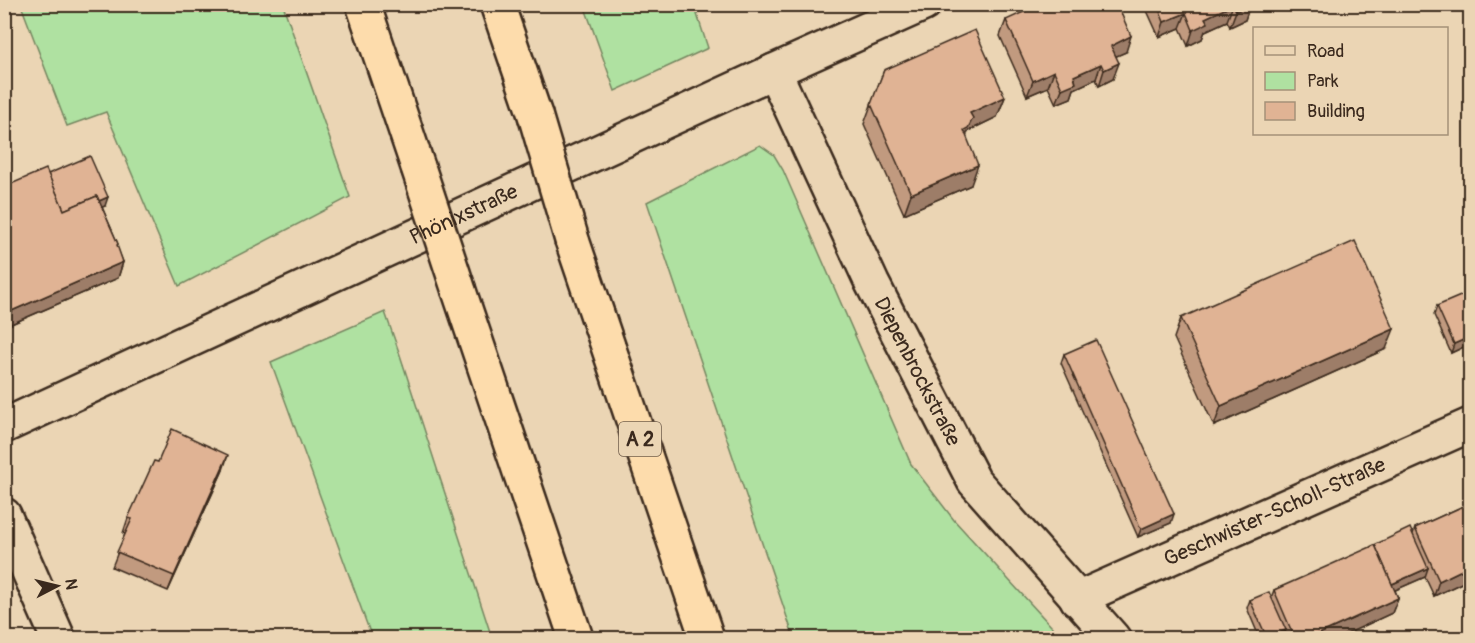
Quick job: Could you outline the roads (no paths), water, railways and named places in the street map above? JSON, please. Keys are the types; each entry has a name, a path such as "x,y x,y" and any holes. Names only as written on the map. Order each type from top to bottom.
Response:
{"highway":[{"path":"363,4 576,639"},
{"name":"A 2","path":"497,4 535,115 573,240 707,639"}],"street":[{"name":"Phönixstraße","path":"4,426 924,4"},
{"name":"Diepenbrockstraße","path":"774,71 872,283 974,481 1113,639"},
{"name":"Geschwister-Scholl-Straße","path":"1077,599 1470,425"},
{"path":"4,515 57,639"}]}
